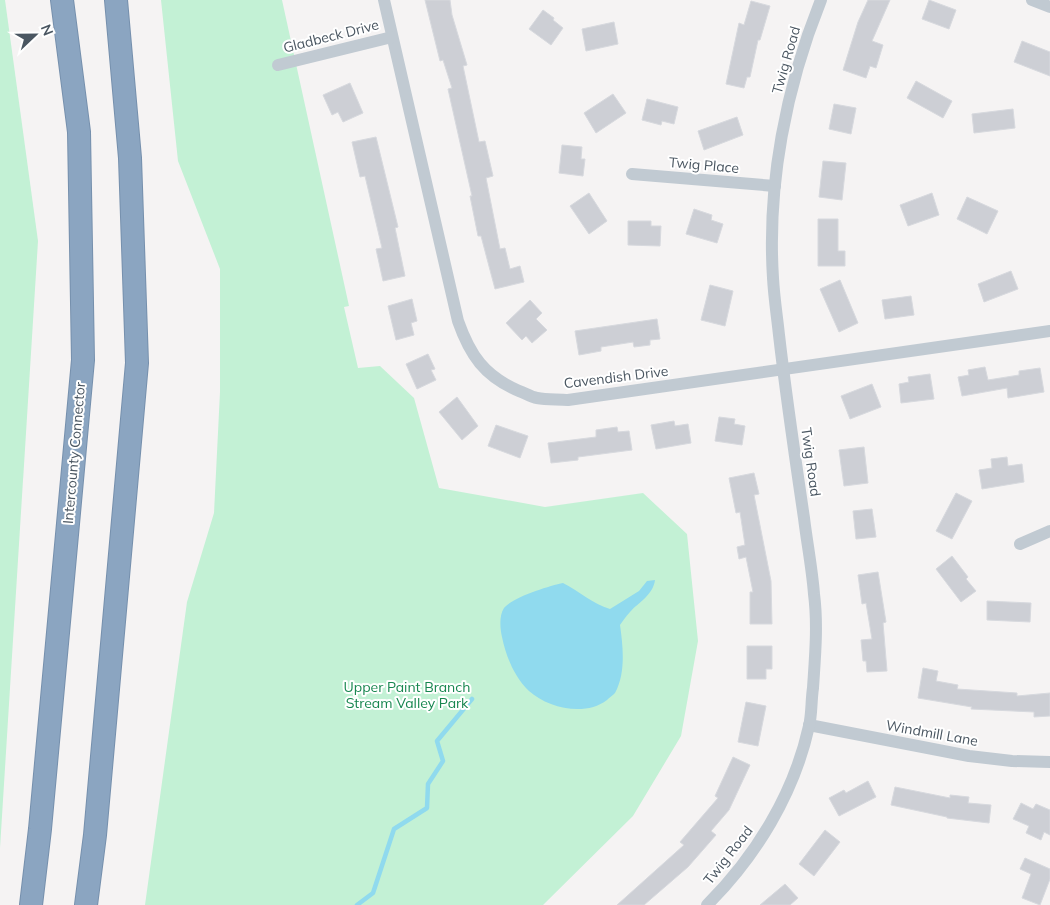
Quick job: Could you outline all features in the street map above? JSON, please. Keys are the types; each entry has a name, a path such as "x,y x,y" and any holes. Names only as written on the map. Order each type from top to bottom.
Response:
{"highway":[{"name":"Intercounty Connector","path":"31,905 40,829 82,360 79,132 62,0"},
{"path":"86,905 137,363 130,158 116,0"}],"street":[{"name":"Cavendish Drive","path":"384,0 458,320 466,345 480,364 496,379 536,398 568,400 1050,331"},
{"name":"Twig Road","path":"707,905 751,854 774,819 793,777 809,725 816,646 815,595 783,368 773,278 775,186 784,123 796,73 821,0"},
{"path":"1032,0 1050,8"},
{"name":"Gladbeck Drive","path":"278,65 392,37"},
{"name":"Twig Place","path":"632,174 775,186"},
{"path":"1020,544 1050,531"},
{"name":"Windmill Lane","path":"809,725 969,756 1012,761 1050,762"}],"green space":[{"path":"0,0 5,0 38,241 0,848"},
{"name":"Upper Paint Branch Stream Valley Park","path":"161,0 282,0 349,306 344,307 358,368 380,366 414,398 439,488 545,507 643,493 687,534 698,641 681,736 633,816 543,905 145,905 187,602 214,513 220,392 220,269 178,161"}],"water":[{"path":"655,580 649,594 620,625 623,650 621,677 615,693 607,700 588,708 578,709 556,706 537,697 519,679 511,666 501,634 501,614 509,604 532,593 563,583 610,609 639,591 647,581"}],"building":[{"path":"425,0 450,0 452,15 467,65 463,66 479,142 485,141 493,176 486,178 500,249 505,248 510,269 520,266 524,282 495,289 481,236 478,236 470,196 472,196 448,89 452,88 443,60 440,61"},
{"path":"868,0 890,0 872,41 883,45 876,68 870,66 866,78 843,70 858,22"},
{"path":"929,0 956,10 949,29 922,19"},
{"path":"751,1 770,6 760,40 758,40 750,77 747,77 744,88 726,84 739,23 744,25"},
{"path":"543,10 563,28 551,45 529,29"},
{"path":"614,22 618,44 586,51 582,29"},
{"path":"1022,41 1050,52 1050,76 1014,62"},
{"path":"916,81 952,101 943,118 907,98"},
{"path":"350,83 363,113 343,122 338,112 332,115 323,95"},
{"path":"613,94 626,113 596,133 584,113"},
{"path":"647,99 678,107 674,124 662,121 661,125 642,120"},
{"path":"834,104 856,108 851,134 829,129"},
{"path":"1013,109 1015,128 974,133 972,114"},
{"path":"737,117 743,135 704,150 698,131"},
{"path":"376,137 398,227 395,228 405,276 383,281 376,249 382,248 365,176 360,177 352,142"},
{"path":"562,145 582,147 581,159 585,159 583,176 559,173"},
{"path":"823,161 846,163 842,200 819,197"},
{"path":"589,193 607,221 589,234 570,206"},
{"path":"932,193 939,215 908,226 900,205"},
{"path":"967,197 998,211 987,234 957,219"},
{"path":"694,209 712,215 711,220 723,224 717,243 686,234"},
{"path":"818,219 838,219 838,251 845,251 845,266 818,266"},
{"path":"628,221 651,221 651,226 661,226 660,246 628,245"},
{"path":"1011,271 1018,289 984,302 978,284"},
{"path":"840,280 858,323 839,332 820,289"},
{"path":"710,285 733,291 725,326 701,320"},
{"path":"911,296 914,315 885,319 882,300"},
{"path":"412,299 417,321 411,323 414,335 396,340 388,306"},
{"path":"530,300 542,313 536,319 547,330 532,343 526,336 522,340 506,323"},
{"path":"657,319 660,339 650,340 650,345 634,347 633,342 601,347 601,351 579,355 575,331"},
{"path":"428,354 435,369 431,370 436,380 417,389 406,364"},
{"path":"985,367 988,380 1019,375 1019,371 1040,368 1044,392 1008,398 1007,388 962,396 958,377 969,375 968,370"},
{"path":"930,374 934,399 901,403 899,384 909,382 908,377"},
{"path":"872,384 881,407 850,419 841,396"},
{"path":"457,397 478,426 462,440 439,412"},
{"path":"719,417 735,419 734,424 745,426 742,445 715,441"},
{"path":"674,421 675,426 688,424 691,443 656,449 651,425"},
{"path":"496,425 528,436 520,458 488,446"},
{"path":"617,427 618,432 629,431 632,450 578,457 578,460 551,463 548,443 596,437 596,430"},
{"path":"864,447 868,483 844,486 839,450"},
{"path":"1007,457 1008,466 1022,464 1024,482 982,489 979,470 992,468 991,459"},
{"path":"754,473 759,494 754,495 771,581 772,624 750,624 750,592 753,592 746,557 739,559 737,547 745,545 740,512 736,513 729,478"},
{"path":"956,493 972,501 952,539 936,531"},
{"path":"872,509 876,537 856,539 853,511"},
{"path":"952,556 976,591 961,602 936,569"},
{"path":"878,572 886,622 883,623 887,671 867,672 866,661 863,661 861,640 872,639 866,603 862,604 858,575"},
{"path":"987,601 1031,603 1030,622 987,620"},
{"path":"747,646 772,646 772,669 766,669 766,679 747,679"},
{"path":"923,668 938,671 936,681 958,685 957,689 1017,693 1017,696 1050,693 1050,716 1034,717 1034,712 971,709 972,707 918,698"},
{"path":"746,702 766,706 758,746 738,742"},
{"path":"733,757 750,765 729,810 711,831 716,835 688,867 644,905 617,905 684,845 680,842 718,798 715,796"},
{"path":"868,781 876,797 839,816 829,798 844,790 846,793"},
{"path":"895,787 950,798 950,795 969,797 968,803 991,805 989,823 947,818 891,805"},
{"path":"1021,803 1033,809 1036,804 1050,810 1050,835 1044,832 1041,840 1026,833 1029,826 1013,819"},
{"path":"825,830 840,842 814,876 799,864"},
{"path":"1025,858 1050,869 1050,879 1040,905 1022,898 1031,874 1020,869"},
{"path":"785,884 798,898 790,905 760,905"}],"waterway":[{"path":"357,905 373,893 394,829 427,808 428,784 443,761 437,741 472,699"}]}
